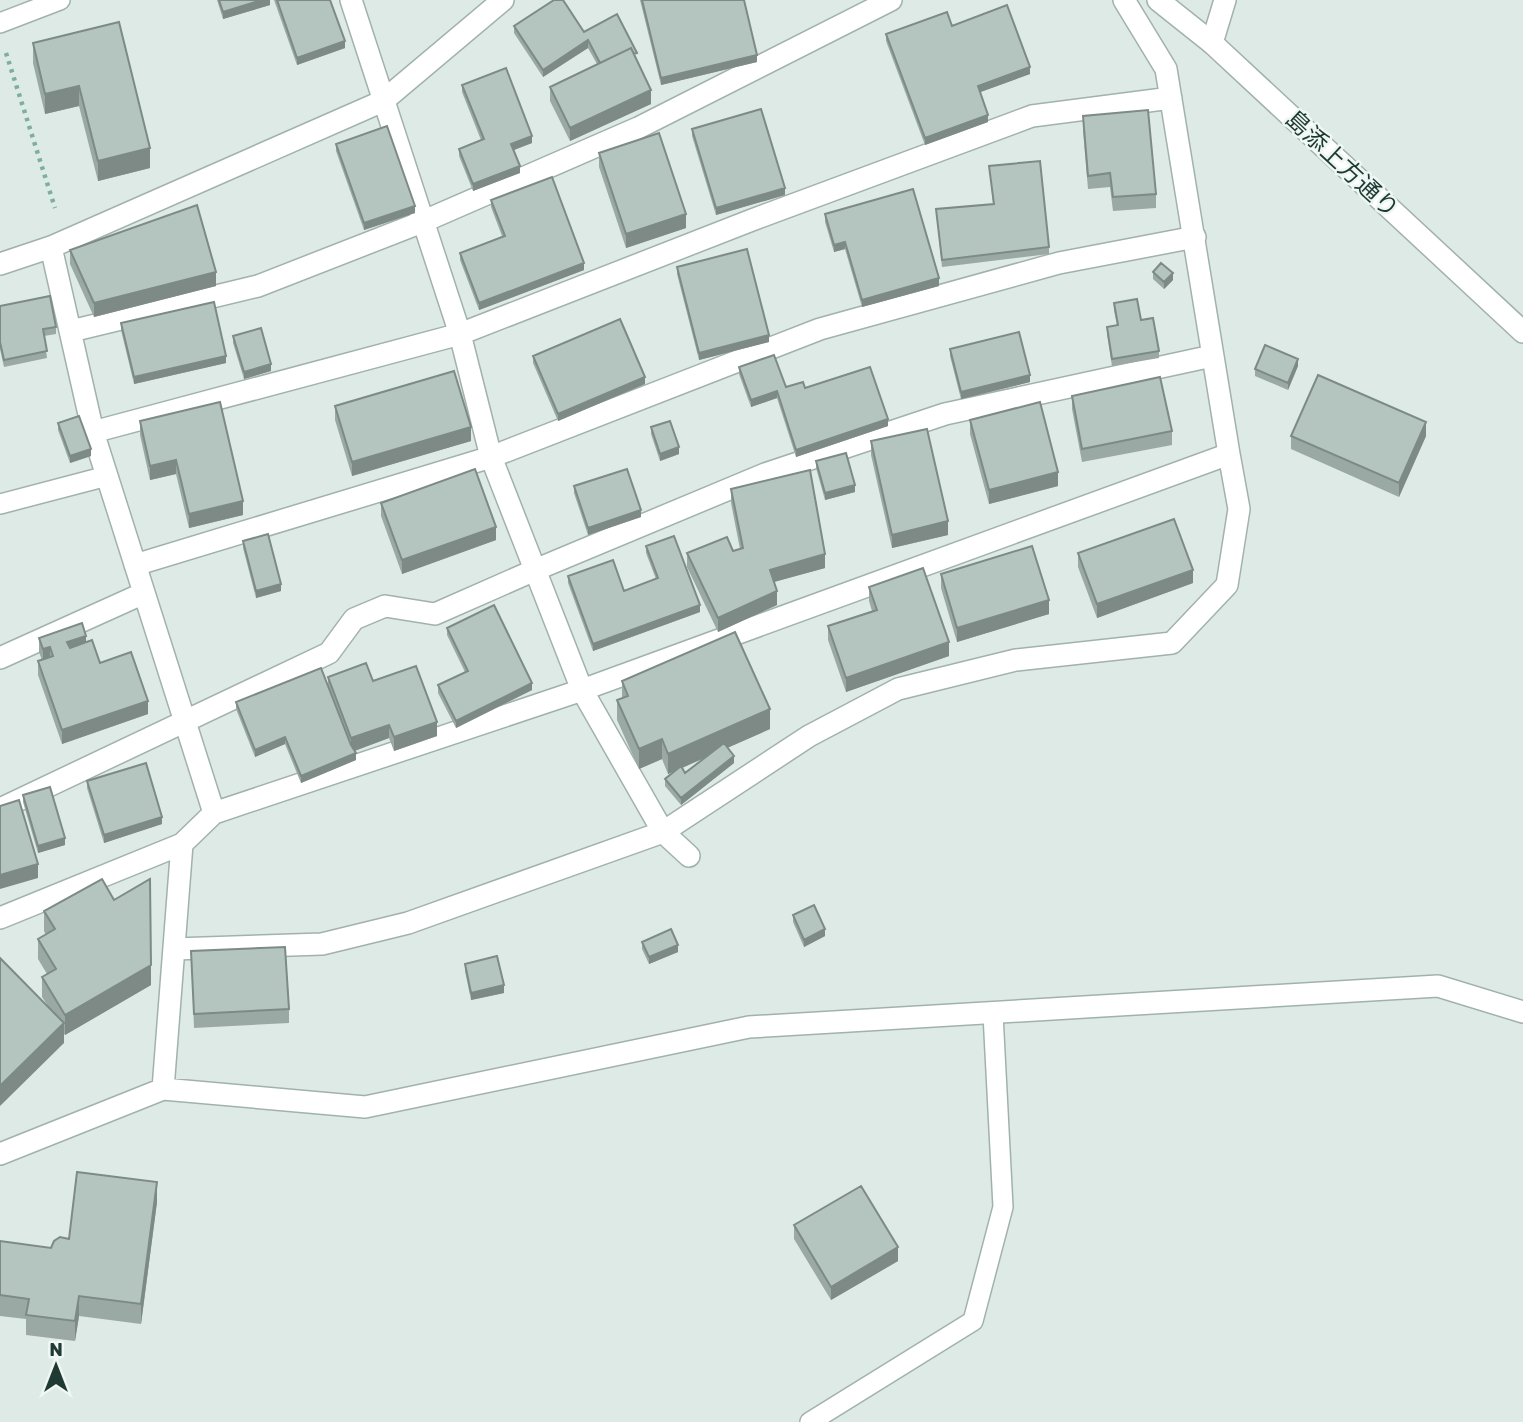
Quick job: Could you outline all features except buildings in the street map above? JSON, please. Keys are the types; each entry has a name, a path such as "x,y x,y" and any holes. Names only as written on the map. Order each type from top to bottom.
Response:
{"street":[{"path":"351,0 460,334 491,457 582,690 663,832 689,856"},
{"path":"0,264 58,244 383,101 503,0"},
{"path":"71,331 258,286 422,222 638,128 891,0"},
{"path":"174,949 322,944 408,923 663,832 809,736 898,689 1016,660 1172,643 1227,585 1239,509 1166,69 1124,0"},
{"name":"島添上方通り","path":"1158,0 1212,43 1523,332"},
{"path":"1212,43 1225,0"},
{"path":"93,432 460,334 752,220 1032,116 1171,99"},
{"path":"135,565 491,457 820,328 1059,263 1195,237"},
{"path":"58,244 71,331 93,432 214,813"},
{"path":"0,809 330,653 354,619 385,606 435,614 535,569 765,474 945,414 1212,356"},
{"path":"0,919 182,844 214,813 582,690 1229,454"},
{"path":"0,659 144,593"},
{"path":"163,1089 182,844"},
{"path":"0,1154 163,1089 365,1107 749,1027 1438,986 1523,1012"}],"lane":[{"path":"0,23 60,0"},
{"path":"0,504 107,476"},
{"path":"810,1422 973,1321 1003,1207 993,1014"}],"path":[{"path":"4,48 58,244"}]}
